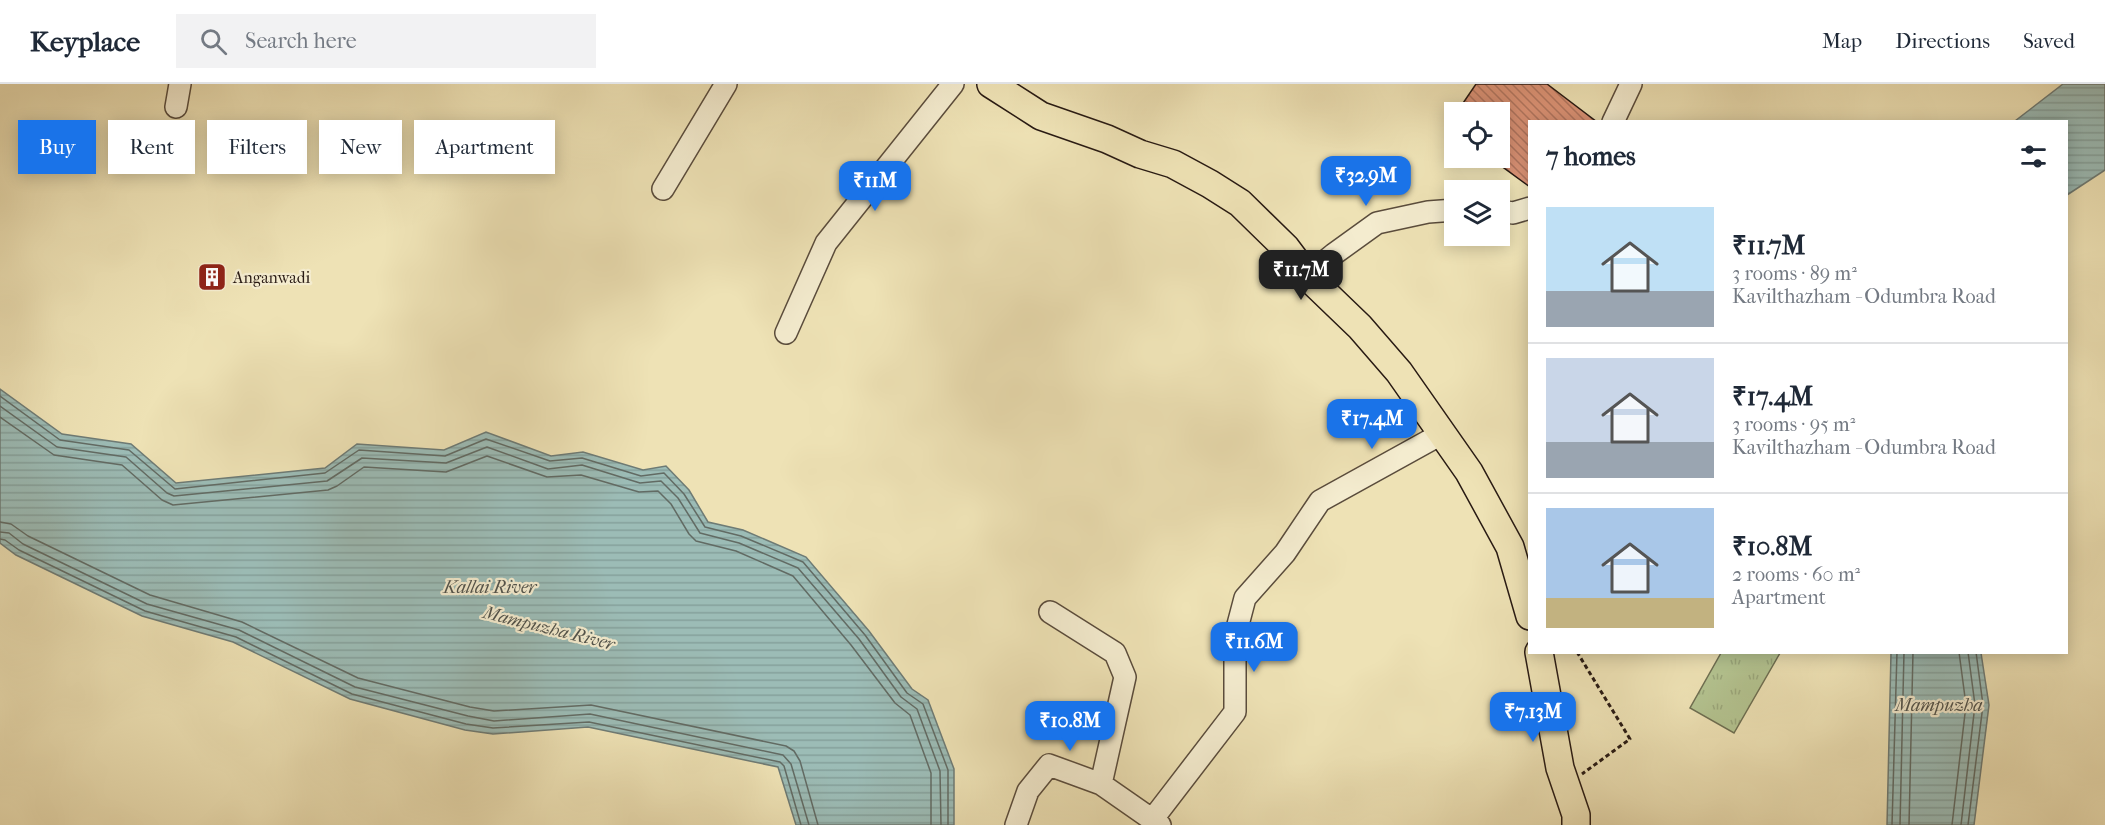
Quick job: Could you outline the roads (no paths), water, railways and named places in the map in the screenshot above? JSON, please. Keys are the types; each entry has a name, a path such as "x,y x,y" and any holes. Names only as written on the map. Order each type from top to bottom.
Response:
{"main road":[{"path":"992,84 1041,116 1107,139 1140,154 1173,164 1210,184 1240,203 1287,248 1307,276 1360,327 1399,372 1443,433 1469,472 1510,547 1524,566 1528,599"},
{"path":"1539,654 1560,768 1575,822"}],"street":[{"path":"176,107 180,84"},
{"path":"663,189 726,84"},
{"path":"786,333 826,243 953,84"},
{"path":"1614,120 1631,84"},
{"path":"1510,213 1528,209"},
{"path":"1307,276 1377,223 1444,211"},
{"path":"1016,825 1028,791 1049,765 1101,784 1156,823 1235,712 1235,636 1245,598 1285,553 1320,501 1443,433"},
{"path":"1050,612 1115,653 1125,677 1101,784"}],"water":[{"path":"2063,84 2105,84 2105,170 2068,194 2068,120 2016,120"},
{"name":"Kallai River","path":"0,389 62,434 131,444 176,483 325,468 357,444 444,450 486,432 551,456 583,452 643,470 666,466 689,490 708,522 743,530 806,557 869,631 912,689 928,700 954,769 954,825 796,825 778,767 588,727 493,734 465,730 350,699 233,642 142,616 16,555 0,543"},
{"name":"Mampuzha","path":"1891,654 1981,654 1989,705 1974,825 1887,825"}],"place":[{"name":"Anganwadi","path":"212,277"}],"water label":[{"name":"Mampuzha River","path":"549,628"}]}
